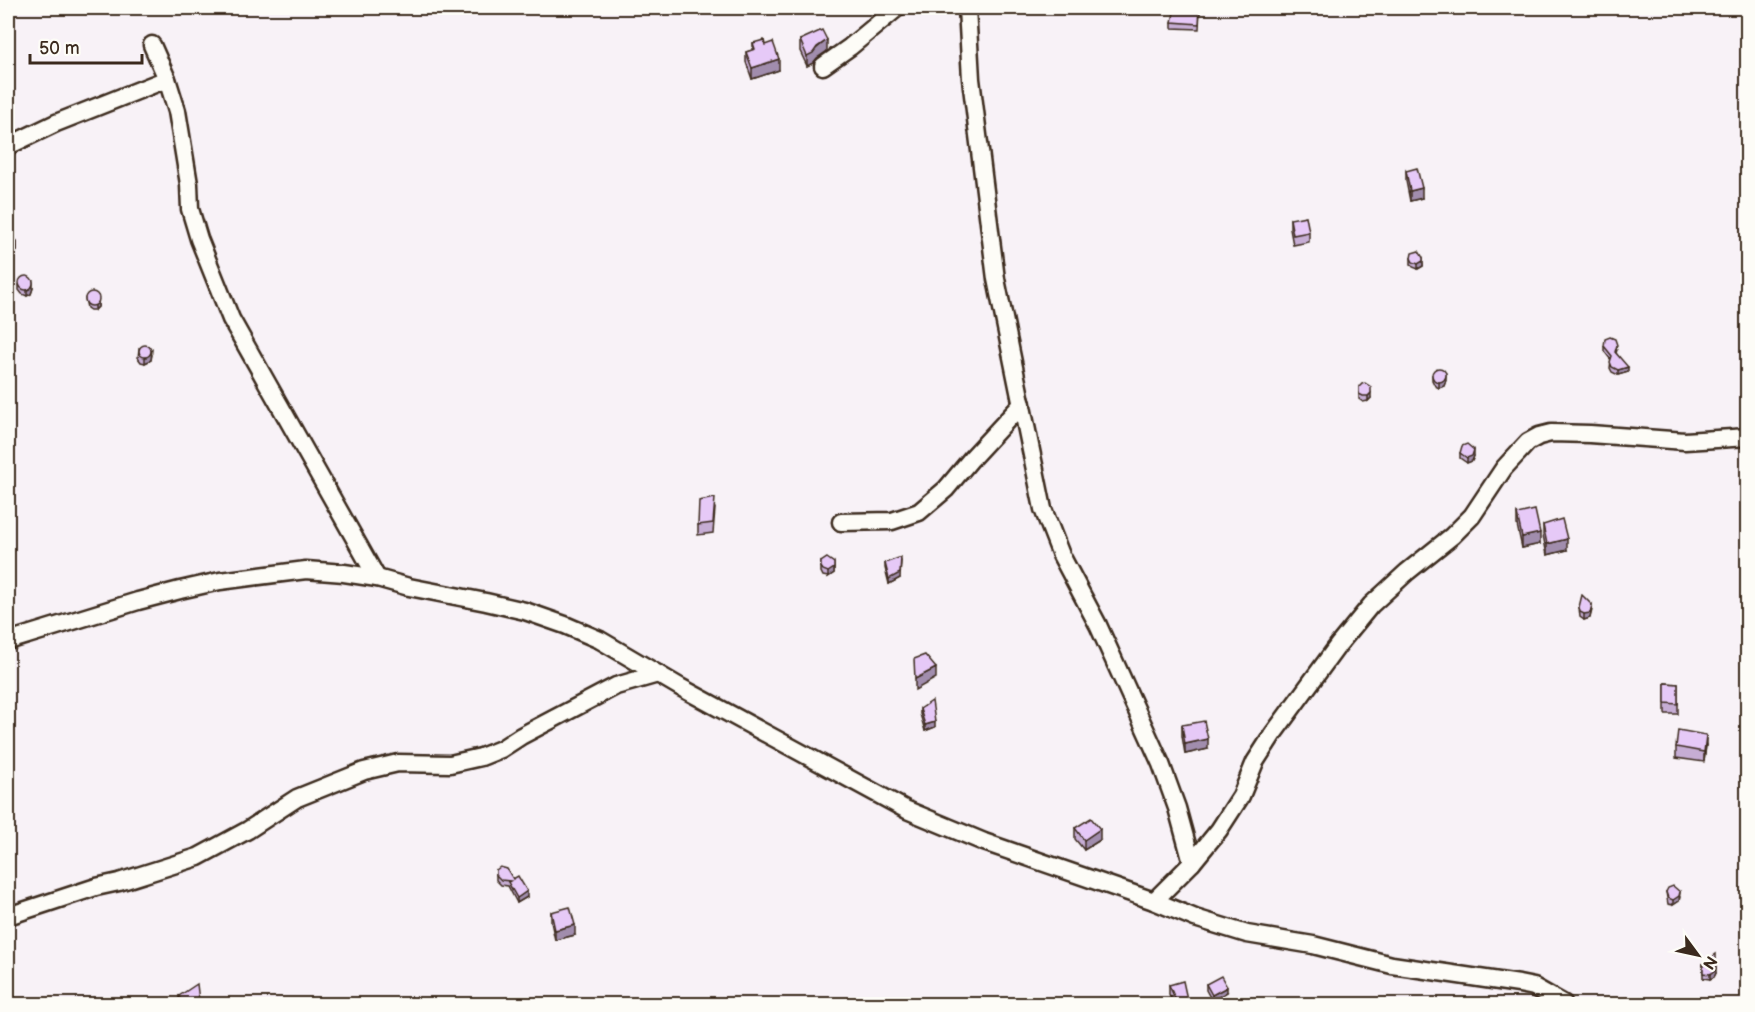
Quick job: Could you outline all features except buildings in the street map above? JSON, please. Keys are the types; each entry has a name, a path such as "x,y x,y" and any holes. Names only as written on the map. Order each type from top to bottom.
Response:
{"street":[{"path":"823,66 897,8"},
{"path":"967,8 971,79 996,279 1038,488 1051,533 1098,625 1161,764 1177,808 1192,863"},
{"path":"152,45 167,79 177,111 189,184 190,209 199,239 231,319 378,578"},
{"path":"8,146 56,123 167,79"},
{"path":"841,522 892,521 919,512 946,489 1022,404"},
{"path":"1154,901 1192,863 1219,830 1241,796 1256,762 1274,734 1339,644 1371,605 1407,572 1452,537 1472,516 1504,468 1528,442 1551,433 1685,441 1748,437"},
{"path":"8,641 138,601 220,581 306,570 378,578 409,587 525,611 600,640 907,810 984,842 1154,901 1195,918 1247,933 1313,945 1392,965 1534,987 1564,1005"},
{"path":"8,916 198,857 248,830 297,798 364,771 398,763 450,764 481,757 501,749 616,686 658,674"}]}
